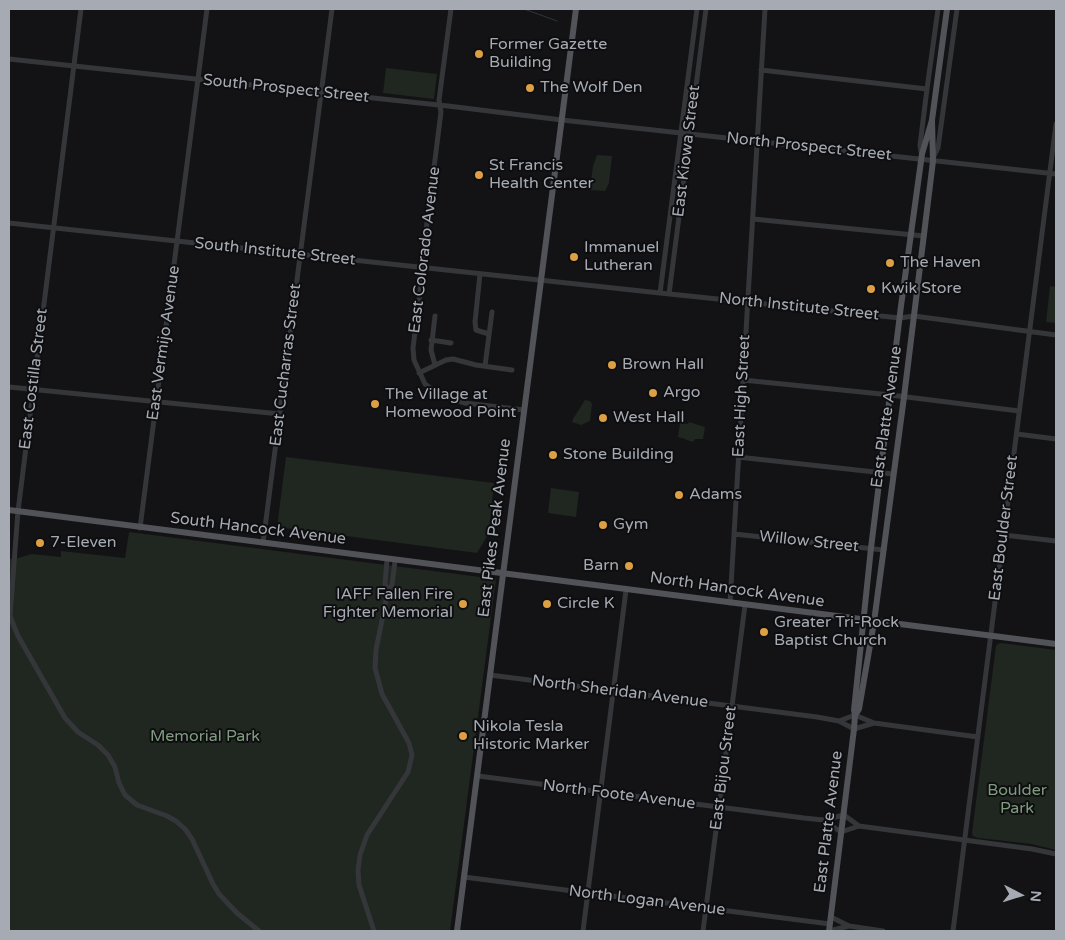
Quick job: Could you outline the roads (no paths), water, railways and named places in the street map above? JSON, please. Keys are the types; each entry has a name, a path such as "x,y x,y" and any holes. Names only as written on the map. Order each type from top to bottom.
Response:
{"main road":[{"name":"East Pikes Peak Avenue","path":"457,931 576,9"},
{"name":"East Platte Avenue","path":"830,926 854,728 862,621 910,235 921,157 932,120 947,9"},
{"name":"East Platte Avenue","path":"855,715 859,709 874,622 904,397 934,158 932,120"},
{"name":"South Hancock Avenue","path":"9,510 387,560 504,573"},
{"name":"North Hancock Avenue","path":"504,573 862,621 1056,644"}],"street":[{"name":"East Costilla Street","path":"81,9 11,555 10,610 12,622 18,636 65,718 78,732 98,745 108,755 115,767 121,789 132,802 167,816 185,829 192,839 207,873 219,894 236,913 259,931"},
{"name":"East Vermijo Avenue","path":"140,528 207,9"},
{"name":"East Cucharras Street","path":"263,543 332,9"},
{"name":"East Colorado Avenue","path":"451,9 439,100 441,112 413,348 414,360 419,373 430,388 448,399 524,410"},
{"name":"East Kiowa Street","path":"660,294 697,9"},
{"name":"East Kiowa Street","path":"669,294 706,9"},
{"name":"East High Street","path":"730,603 765,9"},
{"path":"921,157 920,146 938,9"},
{"path":"934,158 938,148 957,9"},
{"name":"South Prospect Street","path":"9,59 440,105 562,120"},
{"path":"761,70 927,89"},
{"name":"North Prospect Street","path":"562,120 934,158 1053,173"},
{"name":"East Boulder Street","path":"953,931 1019,411 1053,173 1056,124"},
{"path":"753,219 924,236"},
{"name":"South Institute Street","path":"9,223 541,281"},
{"path":"480,274 475,322 476,330 489,334"},
{"name":"North Institute Street","path":"541,281 900,318 914,316 1056,335"},
{"path":"485,366 492,312"},
{"path":"434,316 431,340 432,356 435,365"},
{"path":"431,340 451,343"},
{"path":"419,373 446,360 453,359 512,370"},
{"path":"743,380 891,395 1019,411"},
{"path":"9,387 280,414"},
{"path":"1016,434 1056,439"},
{"path":"738,457 893,474"},
{"name":"Willow Street","path":"734,534 884,550"},
{"path":"1004,535 1056,542"},
{"path":"387,560 384,584 388,590"},
{"path":"374,931 359,885 360,855 367,835 408,772 412,755 409,743 382,694 375,668 376,650 388,590 392,585 395,560"},
{"path":"583,931 626,590"},
{"name":"East Bijou Street","path":"703,931 745,605"},
{"name":"North Sheridan Avenue","path":"490,675 839,721 854,728"},
{"path":"855,715 874,723 978,737"},
{"name":"North Sheridan Avenue","path":"839,721 855,715"},
{"path":"854,728 874,723"},
{"name":"North Foote Avenue","path":"478,776 823,820 844,815"},
{"path":"844,815 859,826"},
{"path":"823,820 831,823 842,832 859,826 1056,854"},
{"name":"North Logan Avenue","path":"464,877 830,926 849,926 883,931"},
{"path":"830,926 849,926"}],"waterway":[{"path":"524,9 557,21"}],"place":[{"name":"Former Gazette Building","path":"479,54"},
{"name":"The Wolf Den","path":"530,88"},
{"name":"St Francis Health Center","path":"479,175"},
{"name":"Immanuel Lutheran","path":"574,257"},
{"name":"The Haven","path":"890,263"},
{"name":"Kwik Store","path":"871,289"},
{"name":"Brown Hall","path":"612,365"},
{"name":"Argo","path":"653,393"},
{"name":"The Village at Homewood Point","path":"375,404"},
{"name":"West Hall","path":"603,418"},
{"name":"Stone Building","path":"553,455"},
{"name":"Adams","path":"679,495"},
{"name":"Gym","path":"603,525"},
{"name":"7-Eleven","path":"40,543"},
{"name":"Barn","path":"629,566"},
{"name":"IAFF Fallen Fire Fighter Memorial","path":"463,604"},
{"name":"Circle K","path":"547,604"},
{"name":"Greater Tri-Rock Baptist Church","path":"764,632"},
{"name":"Nikola Tesla Historic Marker","path":"463,736"}],"park label":[{"name":"Memorial Park","path":"205,737"},
{"name":"Boulder Park","path":"1017,800"}]}
